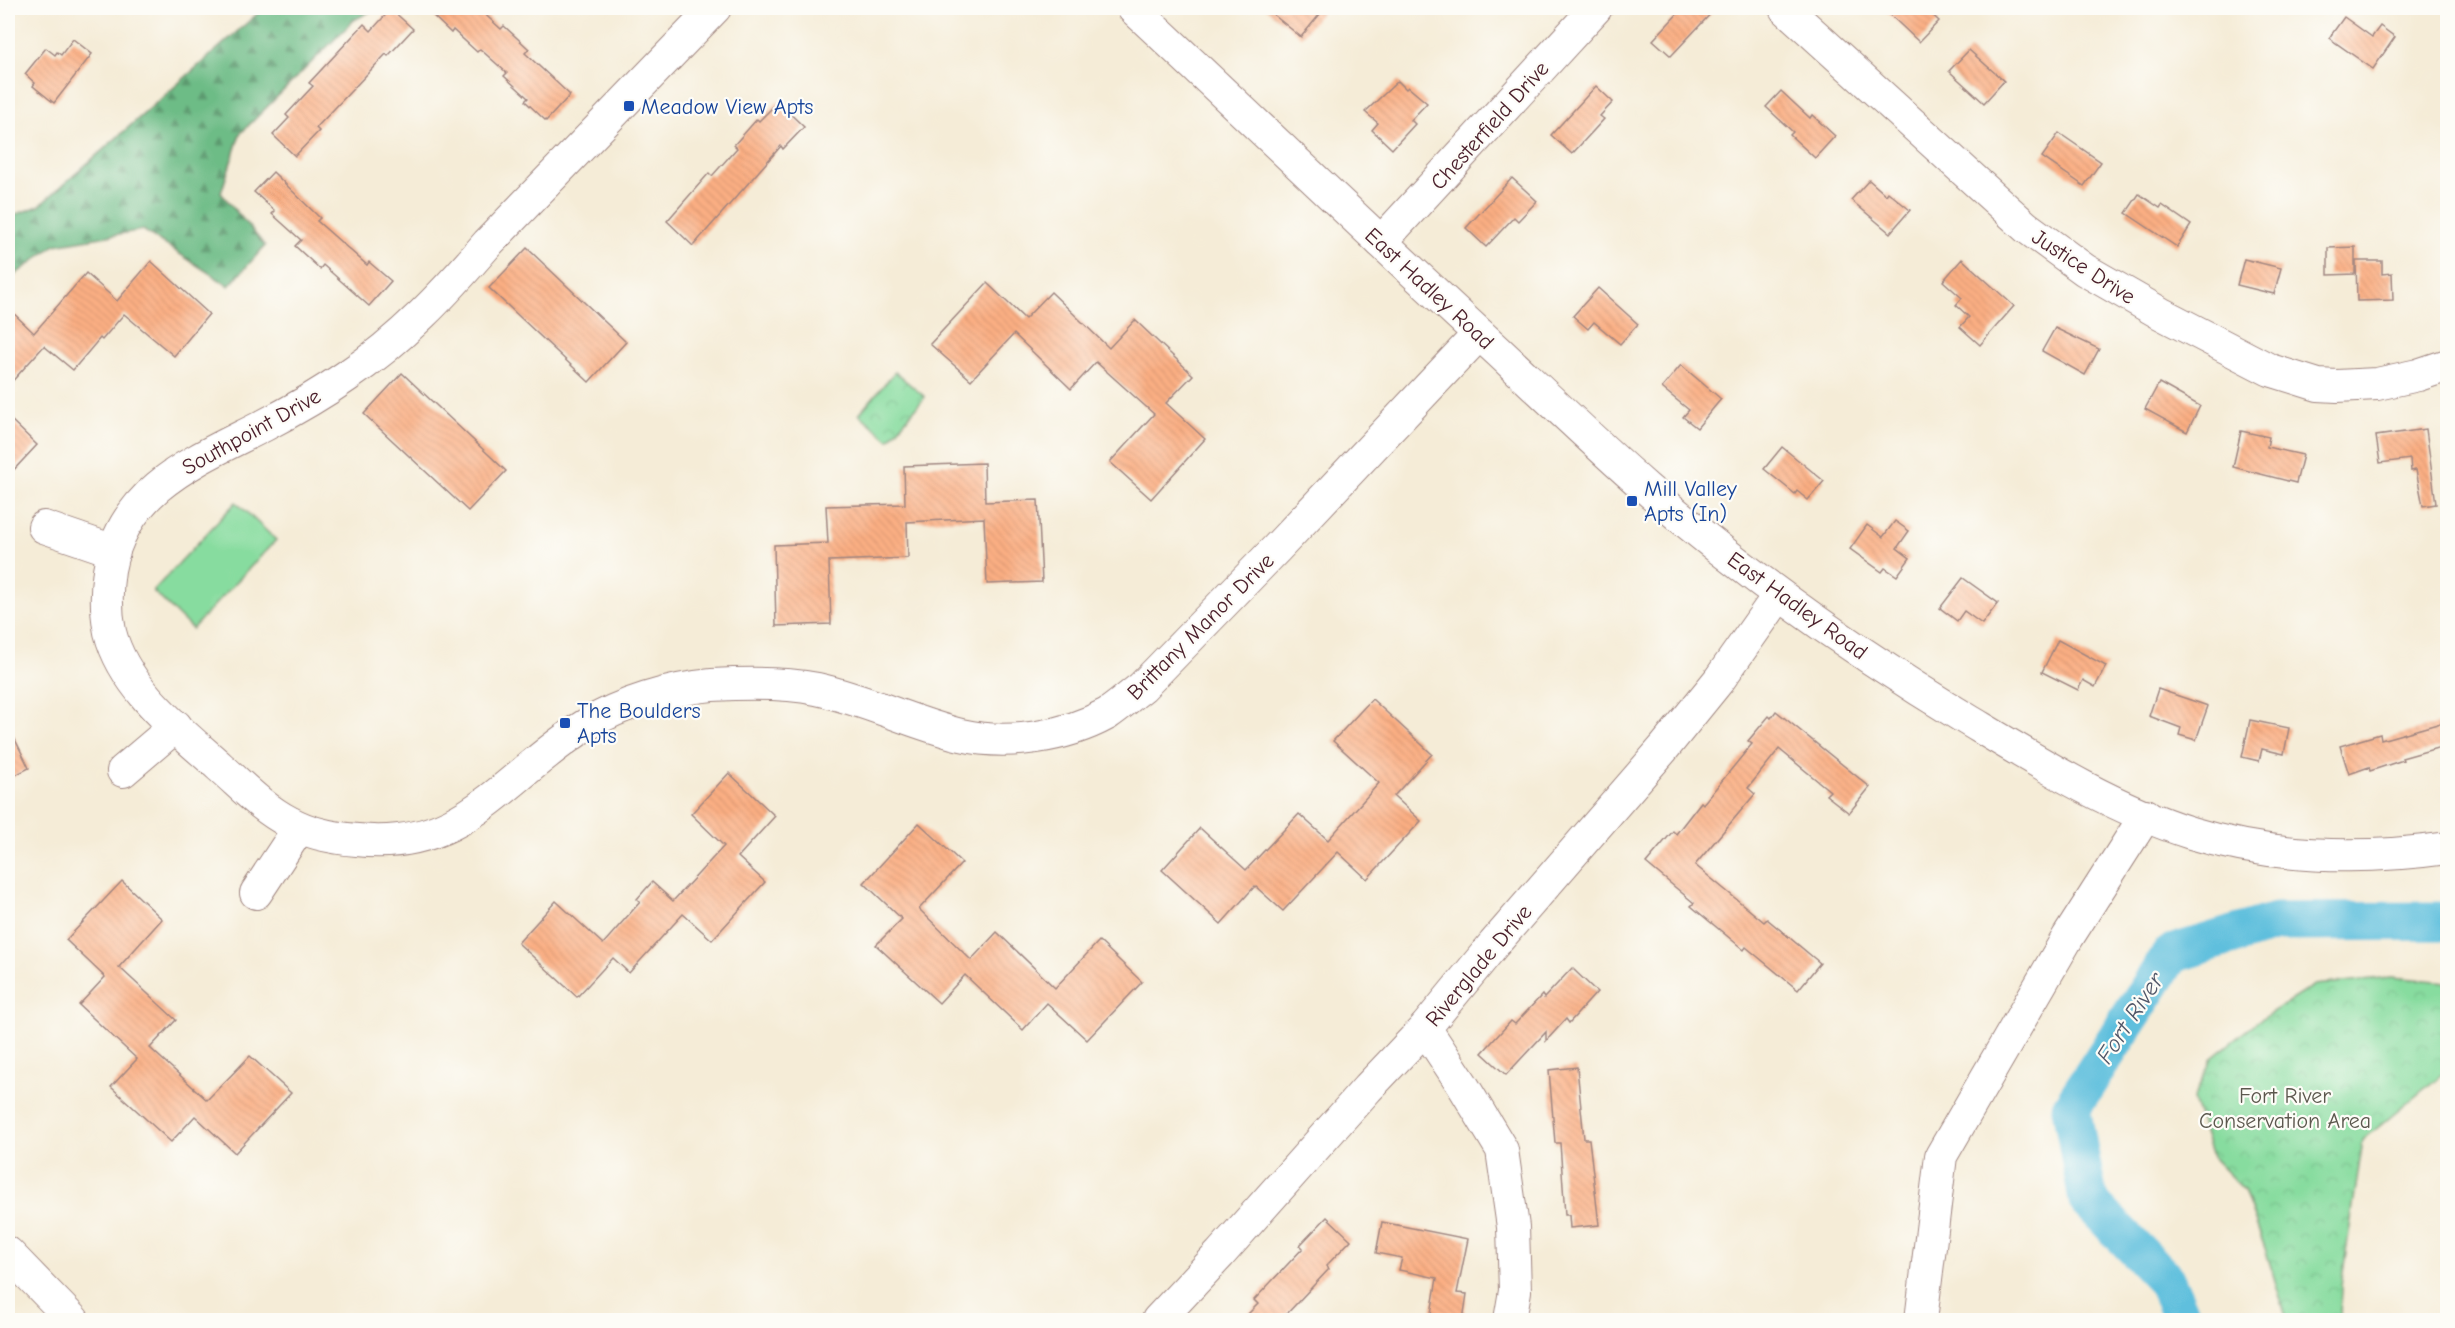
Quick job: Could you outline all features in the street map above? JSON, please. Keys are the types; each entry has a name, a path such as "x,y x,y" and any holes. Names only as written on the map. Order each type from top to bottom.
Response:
{"street":[{"name":"Southpoint Drive","path":"382,842 332,837 299,828 262,805 176,726 139,687 114,644 108,620 106,594 114,551 132,515 145,498 167,479 198,459 323,392 368,361 404,331 456,281 488,243 715,8"},
{"name":"East Hadley Road","path":"1132,8 1647,489 1779,595 1863,654 1965,718 2084,786 2146,816 2192,833 2299,852 2368,855 2448,848"},
{"name":"Chesterfield Drive","path":"1381,242 1596,8"},
{"name":"Justice Drive","path":"1785,8 2026,227 2085,270 2160,313 2270,370 2318,385 2377,384 2418,375 2448,365"},
{"name":"Brittany Manor Drive","path":"382,842 415,838 446,827 494,798 549,752 591,722 626,707 693,688 749,684 804,687 840,695 974,738 1006,739 1039,736 1096,719 1120,705 1142,687 1479,334"},
{"path":"44,528 114,551"},
{"name":"Riverglade Drive","path":"1158,1320 1214,1261 1360,1096 1425,1028 1494,944 1669,742 1725,672 1779,595"},
{"path":"123,771 176,726"},
{"path":"1920,1320 1941,1156 2068,938 2146,816"},
{"path":"256,893 299,828"},
{"path":"1425,1028 1462,1083 1502,1150 1513,1227 1515,1291 1510,1320"},
{"path":"8,1253 73,1320"}],"green space":[{"path":"264,8 377,8 354,20 240,134 221,193 265,246 229,286 143,230 55,245 8,280 8,217 39,206"},
{"path":"895,372 925,397 889,440 859,414"},
{"path":"236,502 276,540 192,629 153,591"},
{"name":"Fort River Conservation Area","path":"2391,977 2447,982 2447,1070 2363,1140 2341,1286 2340,1320 2287,1320 2244,1190 2212,1157 2193,1099 2212,1058 2259,1020 2315,985"}],"building":[{"path":"425,8 478,8 501,29 504,26 529,49 525,53 570,95 546,121 525,101 528,98 504,76 507,73 480,49 477,52 453,30 451,33"},
{"path":"1265,8 1325,8 1301,37"},
{"path":"1683,8 1716,8 1671,56 1653,40"},
{"path":"1883,8 1925,8 1939,21 1919,42"},
{"path":"391,9 413,29 316,128 319,131 295,156 273,135 289,118 286,115 313,86 309,83 364,24 371,31"},
{"path":"2344,17 2372,37 2380,26 2395,37 2373,69 2329,38"},
{"path":"73,39 92,54 54,103 33,86 35,83 25,74 46,48 55,55 57,52 61,55"},
{"path":"1969,50 2004,81 1984,103 1949,71"},
{"path":"1398,81 1427,103 1411,120 1415,124 1392,149 1372,130 1378,123 1365,112"},
{"path":"1596,86 1613,102 1600,116 1604,119 1572,154 1551,135"},
{"path":"1781,91 1810,118 1812,115 1835,136 1815,158 1790,135 1793,132 1766,107"},
{"path":"778,102 804,127 783,149 781,146 693,246 667,221 709,173 712,176 737,148 734,145 757,119 759,121"},
{"path":"2059,133 2101,162 2084,186 2042,157"},
{"path":"273,172 320,218 317,221 367,265 369,262 391,281 369,306 323,265 320,269 295,246 301,240 272,214 275,211 254,192"},
{"path":"1512,178 1537,201 1518,221 1514,217 1486,247 1466,228"},
{"path":"1869,180 1886,195 1888,192 1910,210 1890,233 1851,200"},
{"path":"2139,194 2160,208 2162,205 2191,225 2177,247 2126,213"},
{"path":"2355,247 2355,274 2328,275 2328,248"},
{"path":"527,248 626,342 589,382 489,288"},
{"path":"1962,259 2014,306 1980,345 1960,327 1969,317 1956,305 1962,298 1943,281"},
{"path":"2244,259 2281,268 2274,294 2237,285"},
{"path":"151,261 209,314 174,356 124,314 73,370 44,346 8,386 8,308 34,333 86,273 117,301"},
{"path":"2356,261 2382,261 2382,274 2392,273 2393,300 2357,301"},
{"path":"987,283 1025,319 1051,292 1109,348 1135,320 1193,375 1166,403 1205,439 1151,499 1110,462 1154,414 1096,362 1071,389 1014,334 971,380 930,344"},
{"path":"1598,288 1638,324 1620,344 1594,322 1588,329 1573,316"},
{"path":"2055,328 2099,349 2085,375 2042,351"},
{"path":"1681,365 1721,399 1697,428 1683,417 1689,410 1662,388"},
{"path":"402,373 506,471 468,511 364,414"},
{"path":"2159,383 2200,406 2187,432 2145,409"},
{"path":"8,417 37,445 8,476"},
{"path":"2426,429 2436,504 2423,506 2416,470 2411,471 2410,459 2380,463 2376,436"},
{"path":"2241,431 2269,437 2267,447 2303,455 2296,483 2233,467"},
{"path":"1782,447 1824,481 1808,500 1797,491 1795,494 1764,469"},
{"path":"984,463 985,502 1038,500 1042,582 987,584 984,518 907,522 908,558 829,561 831,624 776,626 774,545 828,543 826,506 905,504 904,466"},
{"path":"1895,521 1909,531 1897,548 1910,558 1897,576 1885,568 1882,572 1850,549 1867,525 1883,537"},
{"path":"1963,578 1998,603 1982,624 1964,611 1957,621 1940,608"},
{"path":"2058,640 2106,666 2095,687 2083,680 2078,690 2042,672"},
{"path":"2158,689 2208,706 2196,740 2179,735 2181,728 2149,716"},
{"path":"1372,699 1432,754 1394,796 1421,821 1367,879 1338,852 1283,911 1255,886 1221,924 1162,870 1200,828 1246,870 1299,814 1328,840 1379,783 1333,741"},
{"path":"1776,711 1870,787 1849,813 1826,795 1830,791 1779,749 1748,788 1755,794 1695,865 1764,922 1767,919 1820,963 1798,990 1746,947 1744,950 1691,906 1694,903 1646,863 1673,831 1676,834 1701,802 1703,804 1752,744 1748,741"},
{"path":"2250,720 2289,728 2284,754 2262,749 2259,761 2242,757"},
{"path":"2448,721 2448,745 2402,758 2403,760 2370,771 2369,767 2349,774 2340,746 2380,734 2381,740"},
{"path":"8,725 29,768 8,779"},
{"path":"729,773 775,816 738,857 765,882 712,940 683,914 629,973 613,958 577,997 518,943 556,901 603,944 640,902 637,899 652,882 673,901 724,846 691,814"},
{"path":"919,823 962,863 919,909 971,960 997,932 1055,988 1099,941 1142,982 1087,1040 1047,1003 1023,1030 965,975 939,1003 876,945 902,919 864,883"},
{"path":"122,881 162,919 119,967 176,1020 150,1048 207,1100 250,1056 291,1093 235,1153 195,1116 171,1142 111,1087 137,1059 79,1005 105,977 66,940"},
{"path":"1572,968 1597,992 1569,1023 1566,1019 1546,1041 1546,1032 1506,1075 1482,1053 1511,1021 1515,1024"},
{"path":"1577,1067 1584,1139 1589,1139 1599,1225 1570,1228 1569,1215 1565,1215 1560,1143 1555,1143 1549,1070"},
{"path":"1327,1217 1351,1240 1326,1266 1329,1269 1281,1320 1242,1320 1258,1304 1254,1300 1303,1248 1300,1245"},
{"path":"1382,1222 1468,1239 1457,1293 1467,1294 1463,1320 1430,1320 1437,1278 1399,1270 1402,1258 1376,1253"}],"waterway":[{"name":"Fort River","path":"2183,1320 2165,1279 2088,1200 2071,1108 2171,954 2276,922 2448,921"}],"place":[{"name":"Meadow View Apts","path":"629,106"},
{"name":"Mill Valley Apts (In)","path":"1632,501"},
{"name":"The Boulders Apts","path":"565,723"}]}
